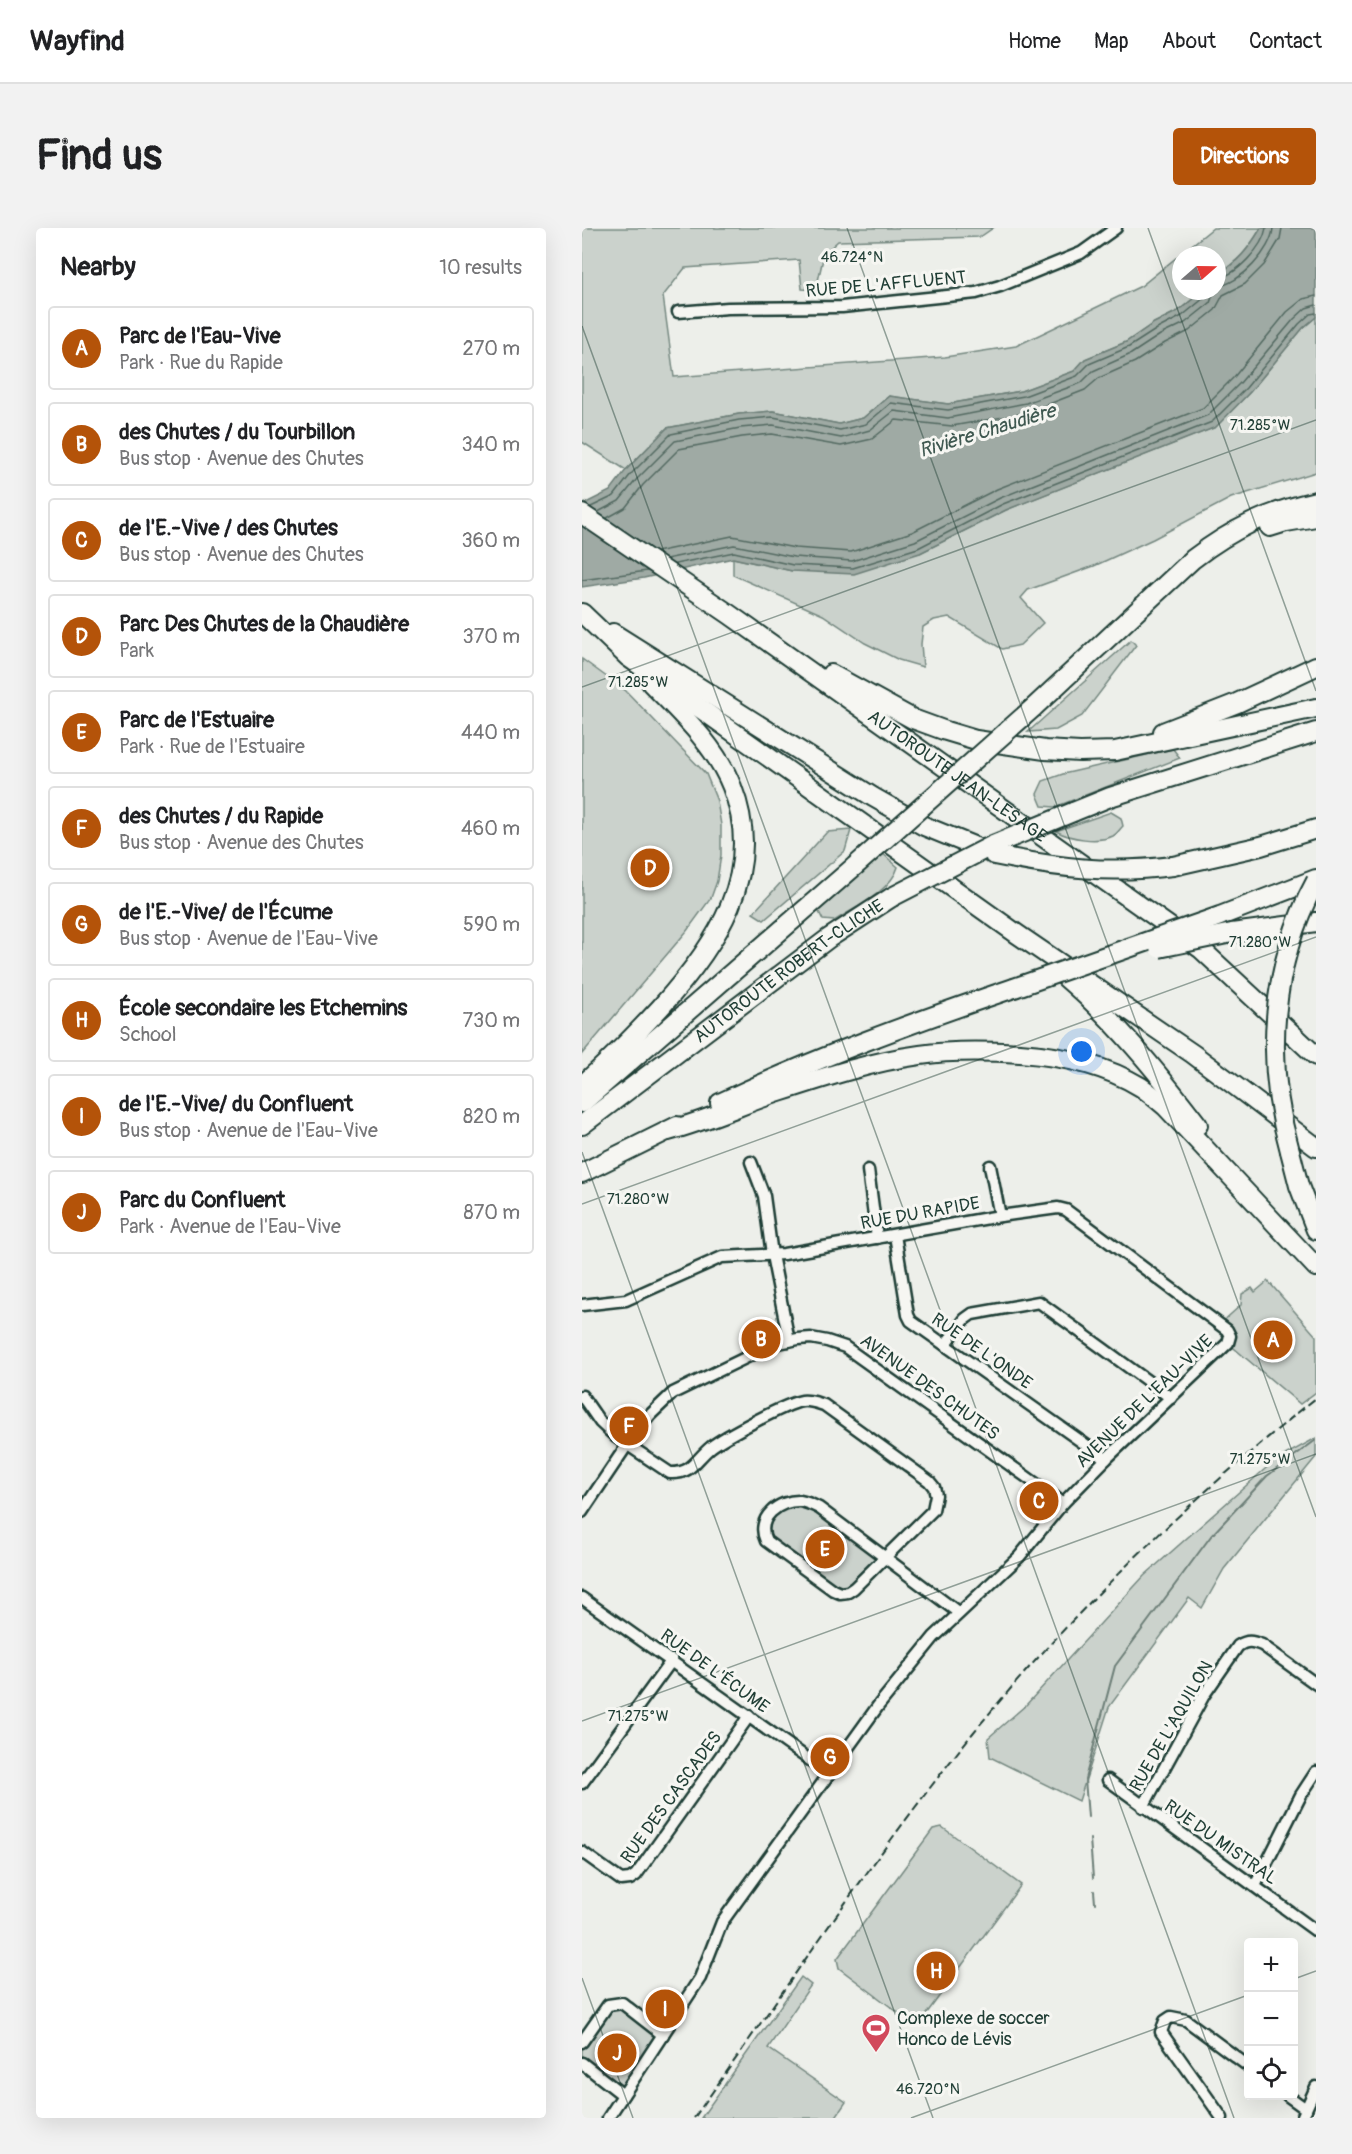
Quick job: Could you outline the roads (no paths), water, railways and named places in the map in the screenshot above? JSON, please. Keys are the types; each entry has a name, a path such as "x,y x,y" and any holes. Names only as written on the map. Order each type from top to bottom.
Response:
{"highway":[{"path":"582,1103 1033,708 1193,559 1243,525 1316,501"},
{"name":"AUTOROUTE JEAN-LESAGE","path":"582,514 729,614 1201,949 1316,1056"},
{"path":"1058,685 1202,562 1220,550 1261,530 1286,522 1316,517"},
{"path":"582,1085 621,1050 678,988 706,952 722,926 741,874 743,830 732,787 720,763 699,734 584,614"},
{"path":"584,614 873,797 924,826 994,855 1079,869 1116,871 1173,866 1261,846 1316,829"},
{"path":"729,614 913,719 976,740 1080,753 1116,751 1316,708"},
{"path":"627,657 1017,934 1193,1054 1316,1147"},
{"path":"1045,750 1098,746 1155,734 1237,703 1316,666"},
{"name":"AUTOROUTE ROBERT-CLICHE","path":"582,1125 829,938 892,897 993,845 1110,797 1316,732"},
{"path":"582,1173 715,1105 838,1051 927,1017 1081,966 1316,880"},
{"path":"1316,880 1290,941 1282,972 1274,1031 1277,1097 1299,1186 1316,1230"},
{"path":"1081,966 1232,933 1316,922"},
{"path":"1017,934 1077,988 1126,1039 1169,1087 1269,1215"},
{"path":"1201,949 1255,988 1316,1040"},
{"path":"668,1131 696,1124 764,1097 816,1080 869,1065 920,1055 983,1051 1058,1056 1095,1067 1141,1088 1166,1107 1316,1267"},
{"path":"1290,1151 1303,1184 1316,1208"}],"street":[{"name":"RUE DE L'AFFLUENT","path":"678,312 728,308 842,307 976,293 1000,286 1081,253 1116,228"},
{"path":"752,1162 764,1196 772,1255 789,1341"},
{"path":"990,1166 1000,1216"},
{"path":"867,1170 878,1238"},
{"name":"RUE DU RAPIDE","path":"582,1305 626,1300 723,1257 772,1255 1050,1208 1066,1210 1227,1330 1230,1336"},
{"name":"RUE DE L'ONDE","path":"895,1235 908,1315 911,1321 1106,1459"},
{"path":"945,1345 965,1319 972,1314 1039,1302 1171,1398"},
{"name":"AVENUE DE L'EAU-VIVE","path":"608,2118 700,1978 722,1922 878,1706 934,1637 1019,1557 1063,1503 1228,1343 1230,1336"},
{"name":"AVENUE DES CHUTES","path":"582,1512 627,1445 650,1415 673,1393 762,1350 789,1341 811,1338 845,1347 1063,1503"},
{"path":"582,1396 600,1422 627,1445 670,1473 678,1474 686,1472 703,1454 719,1442 791,1404 806,1400 824,1405 927,1480 934,1487 936,1503 933,1510 884,1558 854,1588 848,1592 840,1593 832,1590 766,1540 762,1533 762,1525 766,1516 779,1507 800,1501 809,1503 819,1508 884,1558 959,1613"},
{"name":"RUE DE L'ÉCUME","path":"582,1598 828,1773"},
{"name":"RUE DE L'AQUILON","path":"1143,1807 1204,1695 1238,1646 1245,1641 1253,1641 1274,1653 1316,1684"},
{"path":"582,1783 672,1660"},
{"name":"RUE DES CASCADES","path":"582,1852 621,1880 630,1879 636,1875 749,1716"},
{"path":"1255,1886 1301,1795 1316,1772"},
{"name":"RUE DU MISTRAL","path":"1108,1780 1316,1931"},
{"path":"582,2042 609,2005 622,2002 663,2035"},
{"path":"1222,2118 1161,2032 1165,2021 1171,2017 1186,2020 1244,2063"},
{"path":"582,2063 623,2095"},
{"path":"1292,2100 1304,2113 1316,2087"}],"water":[{"name":"Rivière Chaudière","path":"1261,228 1316,228 1316,317 1303,328 1250,392 1216,427 1006,510 920,553 854,574 792,571 733,558 644,578 582,587 582,505 610,491 626,470 667,428 739,414 773,411 839,424 863,418 889,396 948,404 1021,391 1074,371 1085,359 1126,342 1154,323 1178,311 1192,300 1226,300 1226,268 1252,242"}],"waterway":[{"path":"1088,1817 1085,1779 1115,1666 1211,1536 1267,1476 1316,1440"},
{"path":"1090,1839 1093,1878"},
{"path":"1094,1891 1095,1903"}],"railway":[{"path":"694,2118 900,1827 1012,1687 1093,1599 1179,1515 1316,1398"}],"place":[{"name":"Parc Des Chutes de la Chaudière","path":"650,868"},
{"name":"des Chutes / du Tourbillon","path":"761,1339"},
{"name":"Parc de l'Eau-Vive","path":"1273,1340"},
{"name":"des Chutes / du Rapide","path":"629,1426"},
{"name":"de l'E.-Vive / des Chutes","path":"1039,1501"},
{"name":"Parc de l'Estuaire","path":"825,1549"},
{"name":"de l'E.-Vive/ de l'Écume","path":"830,1757"},
{"name":"École secondaire les Etchemins","path":"936,1971"},
{"name":"de l'E.-Vive/ du Confluent","path":"665,2009"},
{"name":"Parc du Confluent","path":"617,2053"},
{"name":"Complexe de soccer Honco de Lévis","path":"876,2054"}]}
